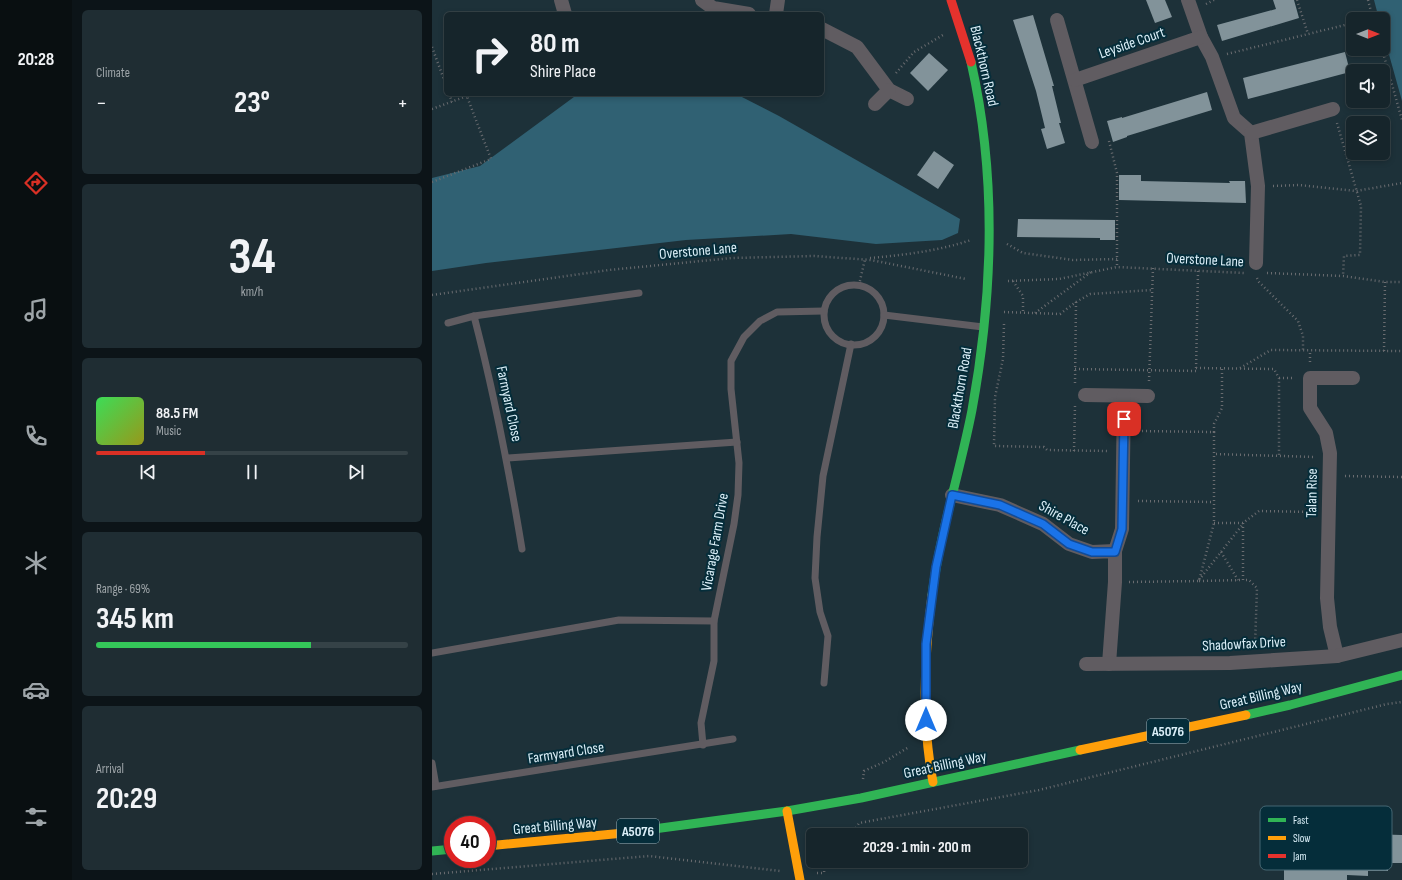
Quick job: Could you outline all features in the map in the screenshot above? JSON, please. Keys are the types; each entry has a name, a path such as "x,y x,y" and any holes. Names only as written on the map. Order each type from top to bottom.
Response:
{"main road":[{"name":"Blackthorn Road","path":"933,782 926,736 926,644 936,567 972,410 985,327 990,237 986,150 975,78 962,29 952,0"},
{"name":"Great Billing Way","path":"496,845 592,837 788,811 933,782 1290,704 1402,675"},
{"path":"788,811 800,876"},
{"path":"432,851 444,850"}],"street":[{"path":"561,0 564,12"},
{"path":"702,0 713,8 737,12"},
{"path":"776,12 778,0"},
{"path":"1188,0 1201,37 1212,57 1234,118 1251,134 1258,186 1257,270"},
{"path":"1057,20 1092,142"},
{"path":"824,30 857,47 887,87 907,99"},
{"name":"Leyside Court","path":"1075,80 1201,37"},
{"path":"874,104 887,87"},
{"path":"1251,134 1333,109"},
{"name":"Talan Rise","path":"1337,656 1330,627 1327,598 1329,458 1326,433 1310,408 1310,378 1353,378"},
{"path":"1078,395 1148,396"},
{"path":"1109,664 1115,582 1115,552 1122,529 1124,396"},
{"name":"Shire Place","path":"952,495 1000,505 1043,524 1069,544 1092,552 1115,552"},
{"name":"Shadowfax Drive","path":"1086,664 1254,662 1337,656 1402,640"}],"lane":[{"path":"859,285 866,287 875,294 881,302 884,315 876,334 868,341 851,344 841,342 832,336 826,327 824,311 827,301 833,293 842,287 859,285"},
{"path":"448,323 474,316 639,293"},
{"name":"Vicarage Farm Drive","path":"703,745 701,723 714,661 714,622 734,524 738,495 737,442 731,389 731,361 744,337 760,322 777,312 824,311"},
{"path":"884,315 985,327"},
{"name":"Farmyard Close","path":"474,316 489,374 507,458 737,442"},
{"path":"824,683 828,636 820,612 815,578 817,537 823,476 851,344"},
{"path":"507,458 522,549"},
{"path":"432,653 619,620 714,622"},
{"name":"Farmyard Close","path":"434,787 733,739"},
{"path":"432,763 434,787"}],"path":[{"path":"1297,0 1308,34"},
{"path":"1368,0 1371,12"},
{"path":"1212,57 1346,25"},
{"path":"887,87 914,52 943,35 962,29"},
{"path":"432,47 444,77"},
{"path":"1384,56 1402,120"},
{"path":"450,96 452,102"},
{"path":"432,109 464,96"},
{"path":"432,182 491,159 466,96"},
{"path":"1333,109 1360,206 1360,255 1344,256 1343,276"},
{"path":"1092,142 1108,137 1117,173 1117,267"},
{"path":"1258,186 1299,185 1356,191 1402,184"},
{"path":"859,285 864,259 908,254 990,237 1023,253 1073,260 1118,259"},
{"name":"Overstone Lane","path":"432,294 609,270 732,258 814,256 864,259 966,279"},
{"name":"Overstone Lane","path":"1008,281 1059,279 1117,267 1198,271 1257,270 1343,276 1385,282 1402,282"},
{"path":"1148,396 1152,268"},
{"path":"1034,313 1093,271"},
{"path":"1196,368 1198,271"},
{"path":"1012,281 1023,296 1023,313"},
{"path":"1384,351 1385,282"},
{"path":"1266,289 1298,321 1303,336 1303,350"},
{"path":"985,312 1060,314 1090,294 1152,290"},
{"path":"1074,451 1078,395 1075,369 1076,302"},
{"path":"1005,312 1003,359 995,397 994,446 1044,447 1048,450 1123,451"},
{"path":"1240,368 1271,350 1402,351"},
{"path":"1075,369 1196,371 1196,368 1274,369 1279,378 1279,456"},
{"path":"1199,581 1214,523 1214,424 1222,408 1222,368"},
{"path":"1124,431 1214,432"},
{"path":"1214,454 1329,458"},
{"path":"1329,476 1402,477"},
{"path":"1123,500 1214,502"},
{"path":"1199,581 1243,523 1259,511 1328,512"},
{"path":"1214,523 1243,523"},
{"path":"1243,523 1243,580"},
{"path":"1221,552 1239,580"},
{"path":"1115,582 1249,580 1257,588 1254,662"},
{"path":"856,828 859,823 1039,790 1387,704 1402,702"},
{"path":"432,874 649,856 780,871 800,876"}],"shaded area":[{"path":"1374,0 1402,0 1402,101 1389,56 1390,12 1377,12"},
{"path":"575,96 740,96 779,116 960,219 958,233 942,240 876,244 791,234 686,240 486,263 432,271 432,178 480,166"}],"building":[{"path":"1146,0 1165,0 1172,17 1155,23"},
{"path":"1273,0 1294,0 1299,18 1222,41 1217,25 1276,9"},
{"path":"1033,15 1054,86 1052,86 1061,123 1059,123 1065,143 1047,149 1041,129 1045,128 1036,91 1013,20"},
{"path":"1345,52 1348,64 1346,64 1346,73 1248,99 1243,78"},
{"path":"929,53 948,70 928,91 910,73"},
{"path":"1207,92 1212,110 1127,136 1113,142 1107,121 1122,118"},
{"path":"934,151 954,165 938,189 917,175"},
{"path":"1119,175 1141,175 1141,181 1230,183 1229,181 1245,181 1246,203 1119,200"},
{"path":"1018,219 1115,220 1115,240 1100,240 1100,238 1017,237"},
{"path":"1392,835 1402,835 1402,863 1392,863"},
{"path":"1284,870 1388,870 1368,871 1368,876 1347,875 1347,880 1284,880"}],"traffic: fast":[{"path":"932,595 940,548 972,410 979,367 988,279 988,192 985,148 971,62"},
{"path":"1246,715 1290,705 1402,675"},
{"path":"624,833 787,811 861,798 1080,750"},
{"path":"432,851 444,850"}],"traffic: slow":[{"path":"932,595 927,642 925,712 929,759 933,782"},
{"path":"1080,750 1246,715"},
{"path":"787,811 800,880"},
{"path":"496,845 624,833"}],"traffic: jam":[{"path":"951,0 971,62"}],"route":[{"path":"926,720 926,644 936,567 952,495 1000,505 1043,524 1069,544 1092,552 1115,552 1122,529 1124,419"}]}
